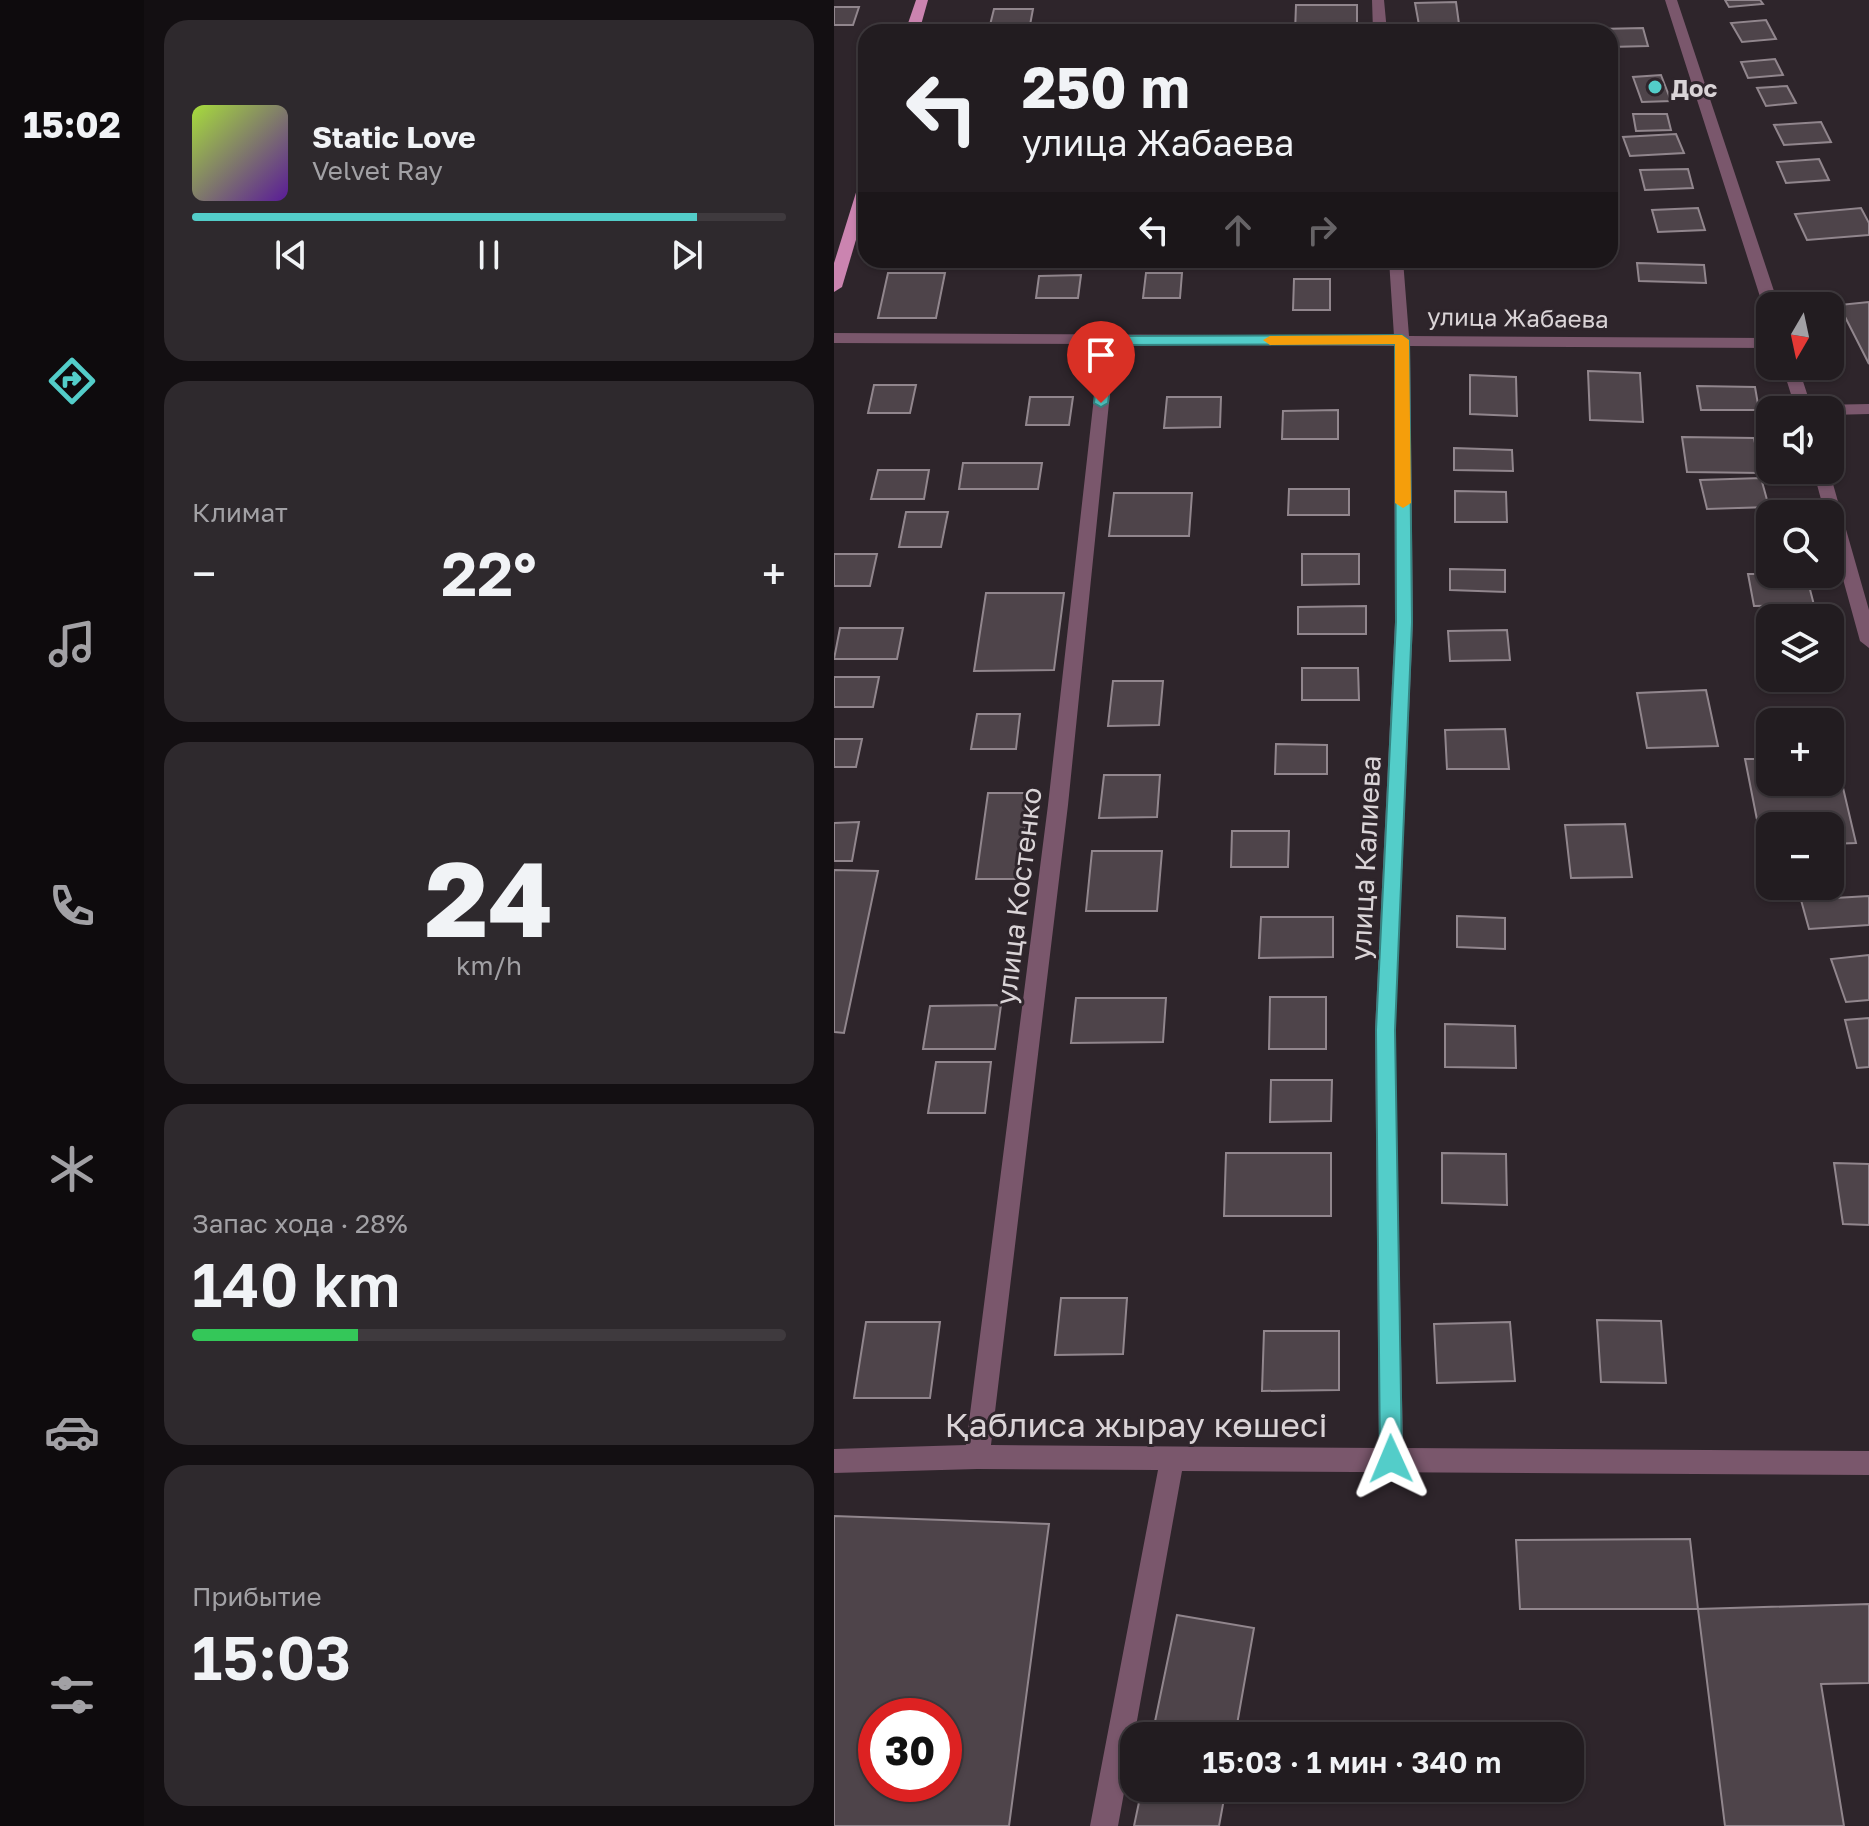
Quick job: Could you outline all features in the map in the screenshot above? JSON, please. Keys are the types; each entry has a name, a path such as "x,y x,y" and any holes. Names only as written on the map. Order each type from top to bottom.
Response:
{"main road":[{"path":"914,24 922,0"},
{"path":"834,287 858,209"}],"street":[{"path":"1378,0 1380,24"},
{"path":"1671,0 1766,292"},
{"name":"улица Калиева","path":"1391,1459 1385,1030 1404,622 1402,340 1397,268"},
{"name":"улица Жабаева","path":"834,338 1756,343"},
{"name":"улица Костенко","path":"977,1457 1058,805 1108,341"},
{"path":"1844,410 1869,409"},
{"path":"1825,484 1869,641"},
{"name":"Қаблиса жырау көшесі","path":"834,1461 977,1457 1869,1463"},
{"path":"1104,1826 1172,1458"}],"building":[{"path":"1725,0 1760,0 1763,4 1729,7"},
{"path":"1456,2 1459,24 1419,24 1415,3"},
{"path":"1296,5 1357,5 1357,24 1295,24"},
{"path":"834,7 859,7 853,25 834,25"},
{"path":"994,9 1033,9 1030,24 990,24"},
{"path":"1766,20 1776,39 1742,42 1731,23"},
{"path":"1643,28 1648,46 1618,47 1618,29"},
{"path":"1775,59 1783,75 1748,78 1741,62"},
{"path":"1661,75 1671,101 1642,102 1633,77"},
{"path":"1787,86 1796,103 1766,106 1757,88"},
{"path":"1633,114 1667,114 1671,130 1636,131"},
{"path":"1821,122 1831,142 1784,145 1774,125"},
{"path":"1676,134 1684,153 1630,156 1623,137"},
{"path":"1819,159 1829,180 1786,183 1777,162"},
{"path":"1688,169 1693,188 1645,190 1640,170"},
{"path":"1698,208 1705,230 1658,232 1652,210"},
{"path":"1861,208 1869,223 1869,235 1807,240 1795,214"},
{"path":"1637,263 1704,265 1706,283 1639,281"},
{"path":"888,273 945,273 936,318 878,318"},
{"path":"1146,273 1182,273 1180,298 1143,298"},
{"path":"1081,275 1078,298 1036,298 1039,276"},
{"path":"1294,279 1330,279 1330,310 1293,310"},
{"path":"1869,302 1869,364 1844,315 1844,304"},
{"path":"1588,371 1640,373 1643,422 1590,420"},
{"path":"1470,375 1516,377 1517,416 1470,414"},
{"path":"874,385 916,385 910,413 868,413"},
{"path":"1697,386 1755,387 1756,410 1701,410"},
{"path":"1030,397 1073,397 1069,425 1026,425"},
{"path":"1167,397 1221,397 1220,427 1164,428"},
{"path":"1338,410 1338,439 1282,439 1283,411"},
{"path":"1682,437 1754,438 1756,473 1687,472"},
{"path":"1454,448 1512,450 1513,471 1454,470"},
{"path":"963,463 1042,463 1038,489 959,489"},
{"path":"878,470 929,470 924,499 871,499"},
{"path":"1756,478 1756,484 1763,484 1767,500 1756,500 1756,507 1707,509 1700,480"},
{"path":"1289,489 1349,489 1349,515 1288,515"},
{"path":"1455,491 1506,492 1507,522 1455,522"},
{"path":"1114,493 1192,493 1189,536 1109,536"},
{"path":"906,512 948,512 941,547 899,547"},
{"path":"834,554 877,554 870,586 834,586"},
{"path":"1302,554 1359,554 1359,584 1302,585"},
{"path":"1450,569 1505,570 1505,592 1450,590"},
{"path":"1748,574 1756,574 1756,588 1810,588 1814,604 1756,604 1754,606"},
{"path":"986,593 1064,593 1054,670 974,671"},
{"path":"1366,606 1366,634 1298,634 1298,607"},
{"path":"840,628 903,628 897,659 834,659"},
{"path":"1507,630 1510,660 1450,661 1448,631"},
{"path":"1302,668 1358,668 1359,700 1302,700"},
{"path":"834,677 879,677 873,707 834,707"},
{"path":"1113,681 1163,681 1159,725 1108,726"},
{"path":"1706,690 1718,746 1647,748 1637,693"},
{"path":"977,714 1020,714 1016,749 971,749"},
{"path":"1505,729 1509,769 1447,769 1445,730"},
{"path":"834,739 862,739 856,767 834,767"},
{"path":"1276,744 1327,745 1327,774 1275,774"},
{"path":"1745,759 1756,759 1756,796 1844,796 1844,792 1856,843 1844,843 1844,812 1756,812 1756,815"},
{"path":"1104,775 1160,775 1157,817 1099,818"},
{"path":"988,793 1030,793 1019,879 976,879"},
{"path":"859,822 852,861 834,861 834,823"},
{"path":"1625,824 1632,877 1571,878 1565,825"},
{"path":"1232,831 1289,831 1288,867 1231,867"},
{"path":"1092,851 1162,851 1157,911 1086,911"},
{"path":"834,870 878,871 844,1033 834,1032"},
{"path":"1869,896 1869,925 1809,929 1801,900 1844,900 1844,897"},
{"path":"1457,916 1505,918 1505,949 1457,947"},
{"path":"1261,917 1333,917 1333,957 1259,958"},
{"path":"1869,955 1869,1000 1846,1002 1831,959"},
{"path":"1270,997 1326,997 1326,1049 1269,1049"},
{"path":"1076,998 1166,998 1163,1042 1071,1043"},
{"path":"1001,1005 995,1049 923,1049 930,1006"},
{"path":"1869,1018 1869,1067 1857,1068 1845,1020"},
{"path":"1445,1024 1515,1026 1516,1068 1445,1067"},
{"path":"936,1062 991,1062 985,1113 928,1113"},
{"path":"1271,1080 1332,1080 1331,1121 1270,1122"},
{"path":"1226,1153 1331,1153 1331,1216 1224,1216"},
{"path":"1442,1153 1506,1154 1507,1205 1442,1203"},
{"path":"1834,1163 1869,1164 1869,1225 1843,1224"},
{"path":"1061,1298 1127,1298 1123,1354 1055,1355"},
{"path":"1597,1320 1661,1321 1666,1383 1601,1382"},
{"path":"866,1322 940,1322 930,1398 854,1398"},
{"path":"1510,1322 1515,1381 1437,1383 1434,1324"},
{"path":"1264,1331 1339,1331 1339,1390 1262,1391"},
{"path":"834,1516 1049,1524 1009,1826 834,1826"},
{"path":"1690,1539 1698,1609 1520,1609 1516,1540"},
{"path":"1869,1604 1869,1683 1821,1684 1844,1826 1725,1826 1698,1609"},
{"path":"1177,1615 1254,1628 1237,1722 1155,1722"},
{"path":"1139,1802 1223,1802 1219,1826 1134,1826"}],"slow traffic":[{"path":"1270,340 1402,340 1403,503"}],"place":[{"name":"Дос","path":"1655,87"}],"route":[{"path":"1101,403 1108,341 1402,340 1404,622 1385,1030 1391,1459"}]}
